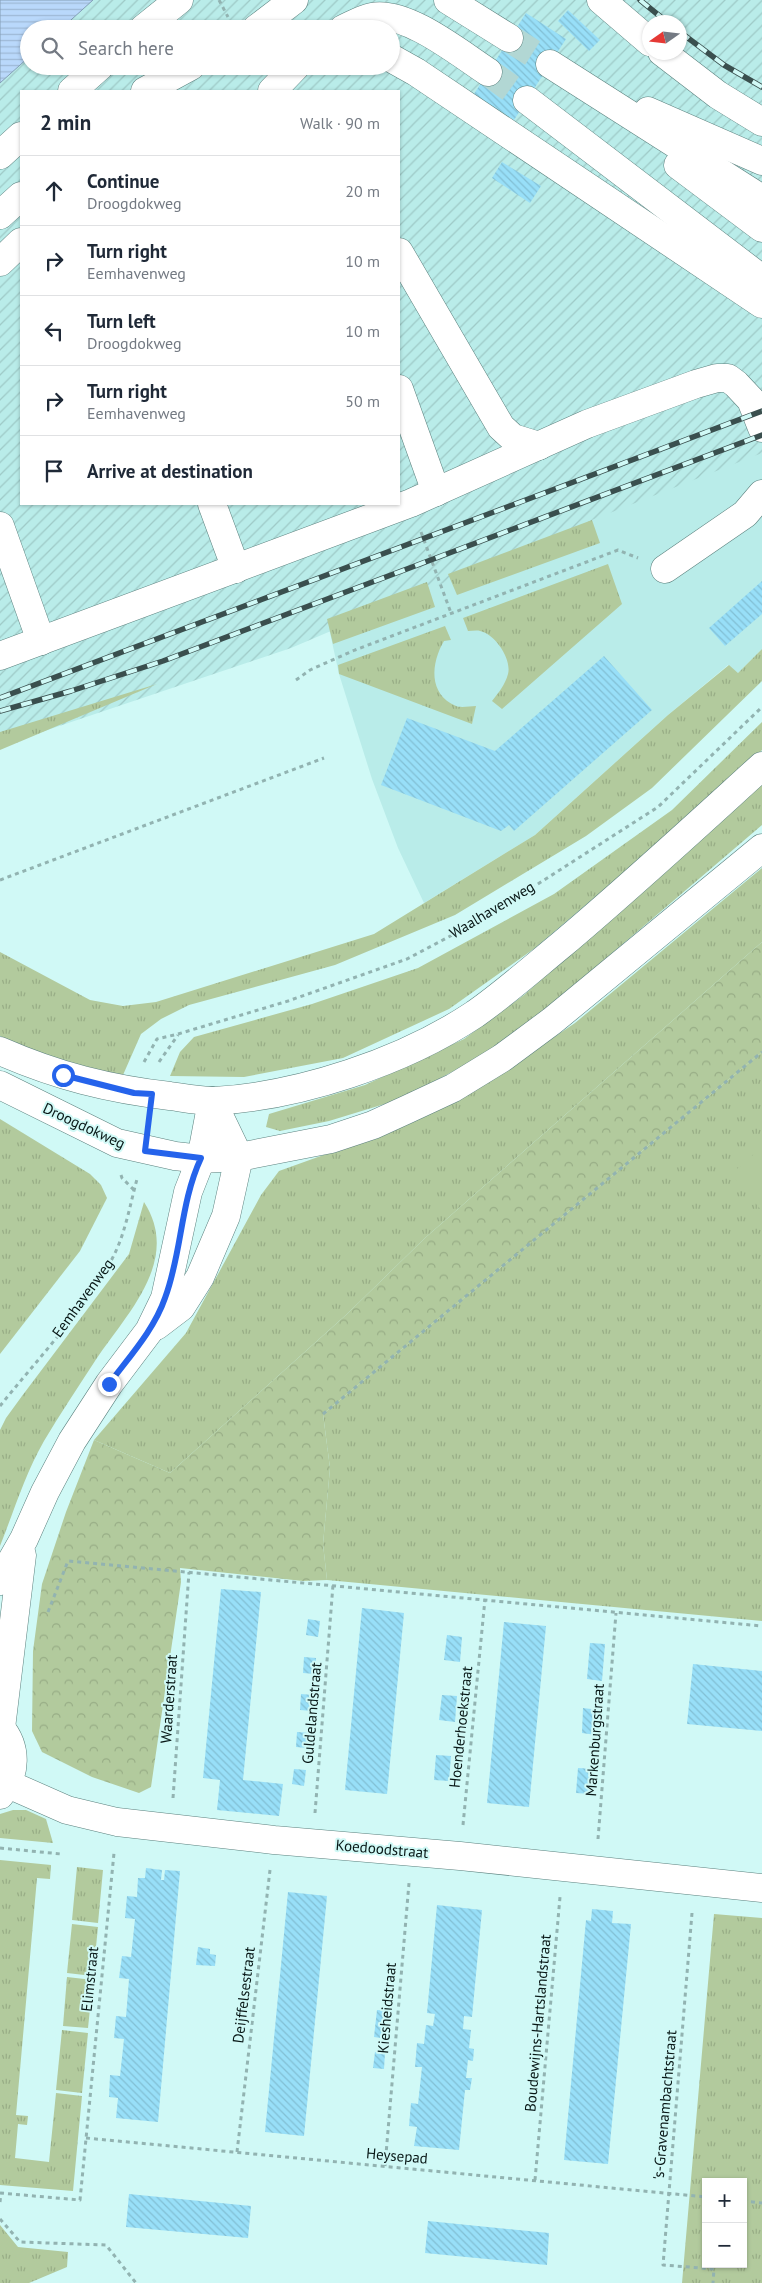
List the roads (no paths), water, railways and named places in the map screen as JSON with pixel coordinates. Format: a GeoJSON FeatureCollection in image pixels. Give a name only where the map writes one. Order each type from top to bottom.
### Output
{"type":"FeatureCollection","features":[{"type":"Feature","properties":{"kind":"street"},"geometry":{"type":"LineString","coordinates":[[268,20],[294,0]]}},
{"type":"Feature","properties":{"kind":"street"},"geometry":{"type":"LineString","coordinates":[[448,0],[510,38]]}},
{"type":"Feature","properties":{"kind":"street"},"geometry":{"type":"LineString","coordinates":[[600,0],[642,35]]}},
{"type":"Feature","properties":{"kind":"street"},"geometry":{"type":"LineString","coordinates":[[153,20],[174,2]]}},
{"type":"Feature","properties":{"kind":"street"},"geometry":{"type":"LineString","coordinates":[[364,20],[371,17],[390,16],[407,21],[488,72]]}},
{"type":"Feature","properties":{"kind":"street"},"geometry":{"type":"LineString","coordinates":[[672,60],[718,95],[762,122]]}},
{"type":"Feature","properties":{"kind":"street"},"geometry":{"type":"LineString","coordinates":[[400,63],[762,304]]}},
{"type":"Feature","properties":{"kind":"street"},"geometry":{"type":"LineString","coordinates":[[550,64],[762,199]]}},
{"type":"Feature","properties":{"kind":"street"},"geometry":{"type":"LineString","coordinates":[[73,90],[90,75]]}},
{"type":"Feature","properties":{"kind":"street"},"geometry":{"type":"LineString","coordinates":[[147,90],[174,75]]}},
{"type":"Feature","properties":{"kind":"street"},"geometry":{"type":"LineString","coordinates":[[586,87],[762,160]]}},
{"type":"Feature","properties":{"kind":"street"},"geometry":{"type":"LineString","coordinates":[[586,87],[762,179]]}},
{"type":"Feature","properties":{"kind":"street"},"geometry":{"type":"LineString","coordinates":[[586,87],[624,125],[762,228]]}},
{"type":"Feature","properties":{"kind":"street"},"geometry":{"type":"LineString","coordinates":[[527,100],[762,279]]}},
{"type":"Feature","properties":{"kind":"street"},"geometry":{"type":"LineString","coordinates":[[0,155],[20,137]]}},
{"type":"Feature","properties":{"kind":"street"},"geometry":{"type":"LineString","coordinates":[[0,215],[20,197]]}},
{"type":"Feature","properties":{"kind":"street"},"geometry":{"type":"LineString","coordinates":[[0,262],[20,243]]}},
{"type":"Feature","properties":{"kind":"street"},"geometry":{"type":"LineString","coordinates":[[400,254],[501,427],[513,438],[539,446]]}},
{"type":"Feature","properties":{"kind":"street"},"geometry":{"type":"LineString","coordinates":[[0,656],[411,503],[587,424],[696,384],[717,378],[728,378],[751,400],[762,428]]}},
{"type":"Feature","properties":{"kind":"street"},"geometry":{"type":"LineString","coordinates":[[400,392],[436,492]]}},
{"type":"Feature","properties":{"kind":"street"},"geometry":{"type":"LineString","coordinates":[[665,568],[745,514],[762,494]]}},
{"type":"Feature","properties":{"kind":"street"},"geometry":{"type":"LineString","coordinates":[[212,505],[236,569]]}},
{"type":"Feature","properties":{"kind":"street"},"geometry":{"type":"LineString","coordinates":[[0,526],[41,641]]}},
{"type":"Feature","properties":{"kind":"street"},"geometry":{"type":"LineString","coordinates":[[0,1051],[63,1075],[116,1089],[212,1101],[262,1095],[357,1070],[433,1038],[476,1013],[612,902],[762,766]]}},
{"type":"Feature","properties":{"kind":"street"},"geometry":{"type":"LineString","coordinates":[[201,1158],[239,1157],[330,1139],[373,1125],[453,1088],[502,1058],[552,1021],[762,848]]}},
{"type":"Feature","properties":{"kind":"street","name":"Droogdokweg"},"geometry":{"type":"LineString","coordinates":[[0,1085],[109,1140],[145,1151],[201,1158]]}},
{"type":"Feature","properties":{"kind":"street"},"geometry":{"type":"LineString","coordinates":[[149,1331],[181,1307],[200,1277],[226,1216],[239,1157],[212,1101]]}},
{"type":"Feature","properties":{"kind":"street"},"geometry":{"type":"LineString","coordinates":[[0,1582],[24,1539],[45,1492],[72,1441],[109,1384],[149,1331],[165,1298],[188,1192],[201,1158],[212,1101]]}},
{"type":"Feature","properties":{"kind":"street"},"geometry":{"type":"LineString","coordinates":[[4,1790],[12,1773],[13,1755],[8,1738],[0,1728],[24,1539]]}},
{"type":"Feature","properties":{"kind":"street","name":"Koedoodstraat"},"geometry":{"type":"LineString","coordinates":[[4,1790],[67,1810],[117,1822],[274,1840],[460,1856],[762,1888]]}},
{"type":"Feature","properties":{"kind":"tunnel"},"geometry":{"type":"LineString","coordinates":[[509,38],[550,64]]}},
{"type":"Feature","properties":{"kind":"tunnel"},"geometry":{"type":"LineString","coordinates":[[488,72],[527,100]]}},
{"type":"Feature","properties":{"kind":"railway"},"geometry":{"type":"LineString","coordinates":[[640,0],[658,15]]}},
{"type":"Feature","properties":{"kind":"railway"},"geometry":{"type":"LineString","coordinates":[[687,37],[724,65],[762,87]]}},
{"type":"Feature","properties":{"kind":"railway"},"geometry":{"type":"LineString","coordinates":[[0,698],[762,411]]}},
{"type":"Feature","properties":{"kind":"railway"},"geometry":{"type":"LineString","coordinates":[[0,711],[71,691],[163,661],[762,435]]}}]}
